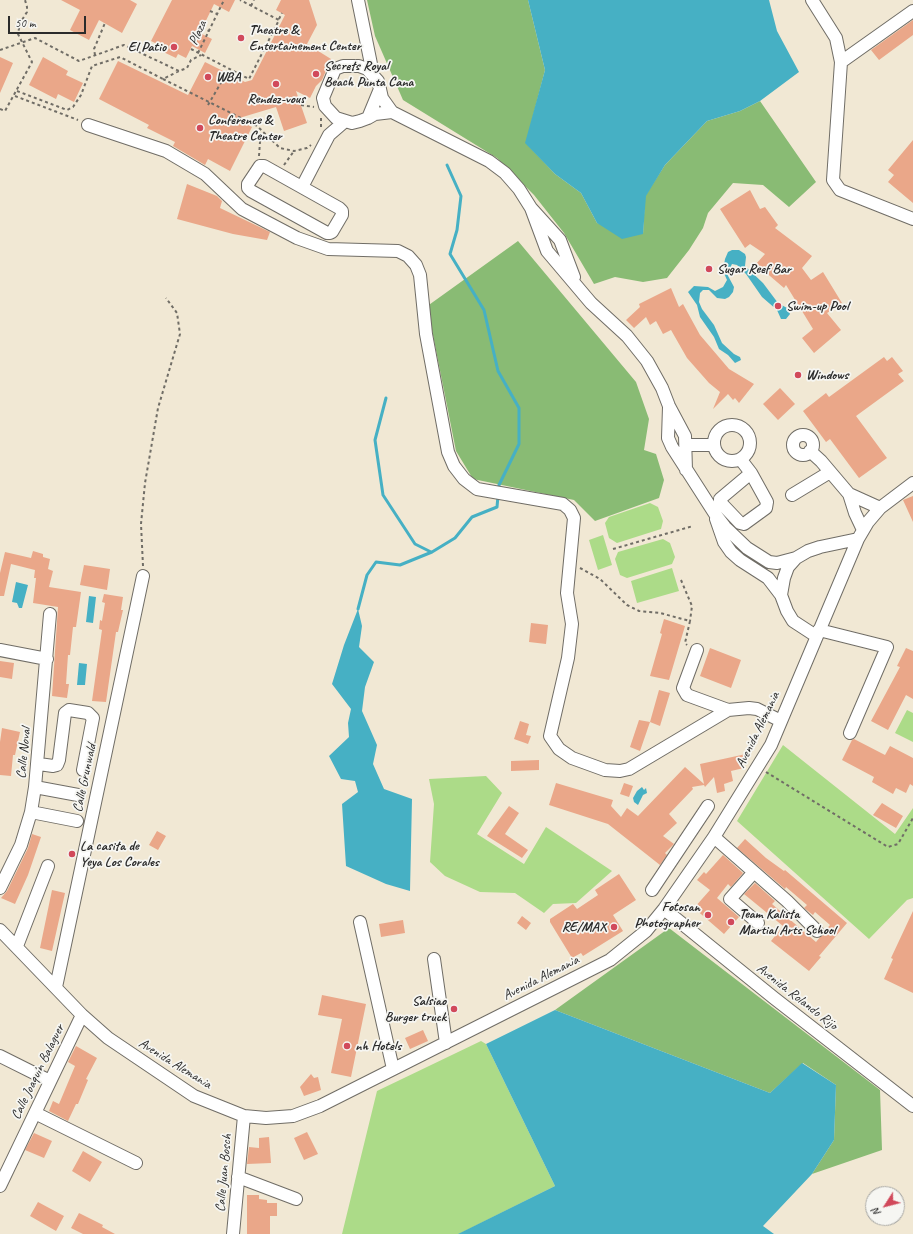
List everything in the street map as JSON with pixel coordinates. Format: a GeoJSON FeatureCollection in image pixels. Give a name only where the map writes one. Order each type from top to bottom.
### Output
{"type":"FeatureCollection","features":[{"type":"Feature","properties":{"kind":"street"},"geometry":{"type":"LineString","coordinates":[[358,0],[373,74],[380,89],[382,98],[392,112],[489,161],[505,173],[519,189],[531,208],[547,251],[577,284],[591,303],[627,336],[647,361],[662,388],[669,406],[682,428],[686,445],[686,470]]}},
{"type":"Feature","properties":{"kind":"street"},"geometry":{"type":"LineString","coordinates":[[812,0],[836,38],[841,62],[833,180],[840,190],[913,219]]}},
{"type":"Feature","properties":{"kind":"street"},"geometry":{"type":"LineString","coordinates":[[841,62],[913,11]]}},
{"type":"Feature","properties":{"kind":"street"},"geometry":{"type":"LineString","coordinates":[[302,187],[325,133],[323,98],[336,69],[343,66],[359,66],[373,74]]}},
{"type":"Feature","properties":{"kind":"street"},"geometry":{"type":"LineString","coordinates":[[368,118],[380,89]]}},
{"type":"Feature","properties":{"kind":"street"},"geometry":{"type":"LineString","coordinates":[[325,133],[344,122],[360,121],[376,114],[392,112]]}},
{"type":"Feature","properties":{"kind":"street"},"geometry":{"type":"LineString","coordinates":[[324,113],[344,122]]}},
{"type":"Feature","properties":{"kind":"street"},"geometry":{"type":"LineString","coordinates":[[88,125],[166,151],[205,174],[242,209],[297,238],[328,249],[398,251],[408,256],[416,265],[420,276],[426,334],[448,452],[454,466],[464,478],[477,489],[563,504],[570,510],[574,518],[567,593],[572,624],[568,658],[550,736],[558,749],[572,758],[605,770],[629,769],[728,710],[749,708],[757,709],[781,721]]}},
{"type":"Feature","properties":{"kind":"street"},"geometry":{"type":"LineString","coordinates":[[260,166],[264,166],[280,175],[342,211],[332,232],[330,233],[323,230],[248,188],[248,184],[260,166]]}},
{"type":"Feature","properties":{"kind":"street"},"geometry":{"type":"LineString","coordinates":[[315,245],[323,230]]}},
{"type":"Feature","properties":{"kind":"street"},"geometry":{"type":"LineString","coordinates":[[669,406],[668,438],[686,470],[715,514],[747,548],[769,562],[777,563],[796,558],[820,546],[861,535],[849,494],[810,451]]}},
{"type":"Feature","properties":{"kind":"street"},"geometry":{"type":"LineString","coordinates":[[736,425],[746,431],[751,441],[749,452],[741,460],[729,462],[718,456],[714,445],[716,434],[725,426],[736,425]]}},
{"type":"Feature","properties":{"kind":"street"},"geometry":{"type":"LineString","coordinates":[[686,445],[714,445]]}},
{"type":"Feature","properties":{"kind":"street"},"geometry":{"type":"LineString","coordinates":[[741,460],[751,473]]}},
{"type":"Feature","properties":{"kind":"street"},"geometry":{"type":"LineString","coordinates":[[792,495],[830,472]]}},
{"type":"Feature","properties":{"kind":"street","name":"Avenida Alemania"},"geometry":{"type":"LineString","coordinates":[[0,930],[82,1015],[108,1038],[194,1096],[244,1116],[266,1118],[292,1116],[320,1106],[610,960],[646,931],[664,909],[714,837],[759,767],[781,721],[861,535],[880,508],[913,483]]}},
{"type":"Feature","properties":{"kind":"street"},"geometry":{"type":"LineString","coordinates":[[849,494],[880,508]]}},
{"type":"Feature","properties":{"kind":"street"},"geometry":{"type":"LineString","coordinates":[[715,514],[724,542],[740,560],[768,578],[781,595],[787,611],[793,621],[818,633],[888,647],[850,733]]}},
{"type":"Feature","properties":{"kind":"street"},"geometry":{"type":"LineString","coordinates":[[740,560],[747,548]]}},
{"type":"Feature","properties":{"kind":"street"},"geometry":{"type":"LineString","coordinates":[[781,595],[784,578],[788,567],[796,558]]}},
{"type":"Feature","properties":{"kind":"street","name":"Calle Grunwald"},"geometry":{"type":"LineString","coordinates":[[56,987],[143,576]]}},
{"type":"Feature","properties":{"kind":"street","name":"Calle Noval"},"geometry":{"type":"LineString","coordinates":[[0,888],[21,845],[31,812],[39,764],[50,614]]}},
{"type":"Feature","properties":{"kind":"street"},"geometry":{"type":"LineString","coordinates":[[0,650],[47,659]]}},
{"type":"Feature","properties":{"kind":"street"},"geometry":{"type":"LineString","coordinates":[[696,650],[683,688],[687,695],[728,710]]}},
{"type":"Feature","properties":{"kind":"street"},"geometry":{"type":"LineString","coordinates":[[39,764],[53,766],[60,760],[65,713],[69,710],[88,713],[93,718],[83,770]]}},
{"type":"Feature","properties":{"kind":"street"},"geometry":{"type":"LineString","coordinates":[[35,787],[78,796]]}},
{"type":"Feature","properties":{"kind":"street"},"geometry":{"type":"LineString","coordinates":[[652,890],[708,806]]}},
{"type":"Feature","properties":{"kind":"street"},"geometry":{"type":"LineString","coordinates":[[31,812],[77,821]]}},
{"type":"Feature","properties":{"kind":"street"},"geometry":{"type":"LineString","coordinates":[[714,837],[787,901],[817,931]]}},
{"type":"Feature","properties":{"kind":"street"},"geometry":{"type":"LineString","coordinates":[[17,946],[48,866]]}},
{"type":"Feature","properties":{"kind":"street"},"geometry":{"type":"LineString","coordinates":[[754,872],[730,899],[758,923]]}},
{"type":"Feature","properties":{"kind":"street","name":"Avenida Rolando Rijo"},"geometry":{"type":"LineString","coordinates":[[664,909],[774,998],[913,1106]]}},
{"type":"Feature","properties":{"kind":"street"},"geometry":{"type":"LineString","coordinates":[[360,922],[393,1070]]}},
{"type":"Feature","properties":{"kind":"street"},"geometry":{"type":"LineString","coordinates":[[434,959],[446,1043]]}},
{"type":"Feature","properties":{"kind":"street","name":"Calle Joaquín Balaguer"},"geometry":{"type":"LineString","coordinates":[[0,1186],[82,1015]]}},
{"type":"Feature","properties":{"kind":"street"},"geometry":{"type":"LineString","coordinates":[[0,1056],[50,1081]]}},
{"type":"Feature","properties":{"kind":"street"},"geometry":{"type":"LineString","coordinates":[[35,1113],[136,1163]]}},
{"type":"Feature","properties":{"kind":"street","name":"Calle Juan Bosch"},"geometry":{"type":"LineString","coordinates":[[233,1234],[244,1116]]}},
{"type":"Feature","properties":{"kind":"street"},"geometry":{"type":"LineString","coordinates":[[238,1177],[296,1199]]}},
{"type":"Feature","properties":{"kind":"path"},"geometry":{"type":"LineString","coordinates":[[0,109],[5,111],[17,92],[32,62],[18,34],[18,29],[27,12],[27,6],[24,0]]}},
{"type":"Feature","properties":{"kind":"path","name":"Plaza"},"geometry":{"type":"LineString","coordinates":[[224,0],[198,53],[252,80]]}},
{"type":"Feature","properties":{"kind":"path"},"geometry":{"type":"LineString","coordinates":[[240,0],[279,20]]}},
{"type":"Feature","properties":{"kind":"path"},"geometry":{"type":"LineString","coordinates":[[251,6],[254,0]]}},
{"type":"Feature","properties":{"kind":"path"},"geometry":{"type":"LineString","coordinates":[[210,11],[217,14]]}},
{"type":"Feature","properties":{"kind":"path"},"geometry":{"type":"LineString","coordinates":[[249,79],[282,13]]}},
{"type":"Feature","properties":{"kind":"path"},"geometry":{"type":"LineString","coordinates":[[96,55],[94,49],[105,23]]}},
{"type":"Feature","properties":{"kind":"path"},"geometry":{"type":"LineString","coordinates":[[202,28],[209,31]]}},
{"type":"Feature","properties":{"kind":"path"},"geometry":{"type":"LineString","coordinates":[[0,50],[35,38],[79,61],[124,46],[180,71]]}},
{"type":"Feature","properties":{"kind":"path"},"geometry":{"type":"LineString","coordinates":[[191,49],[198,53]]}},
{"type":"Feature","properties":{"kind":"path"},"geometry":{"type":"LineString","coordinates":[[262,52],[266,54]]}},
{"type":"Feature","properties":{"kind":"path"},"geometry":{"type":"LineString","coordinates":[[162,79],[187,68],[191,60],[201,55]]}},
{"type":"Feature","properties":{"kind":"path"},"geometry":{"type":"LineString","coordinates":[[17,92],[67,110],[73,107],[81,95],[92,66],[120,57],[257,126],[280,148],[294,151],[307,148],[314,142]]}},
{"type":"Feature","properties":{"kind":"path"},"geometry":{"type":"LineString","coordinates":[[214,67],[216,63]]}},
{"type":"Feature","properties":{"kind":"path"},"geometry":{"type":"LineString","coordinates":[[208,105],[229,69]]}},
{"type":"Feature","properties":{"kind":"path"},"geometry":{"type":"LineString","coordinates":[[14,95],[88,125]]}},
{"type":"Feature","properties":{"kind":"path"},"geometry":{"type":"LineString","coordinates":[[301,106],[316,107]]}},
{"type":"Feature","properties":{"kind":"path"},"geometry":{"type":"LineString","coordinates":[[324,113],[325,133]]}},
{"type":"Feature","properties":{"kind":"path"},"geometry":{"type":"LineString","coordinates":[[260,166],[260,142],[264,132]]}},
{"type":"Feature","properties":{"kind":"path"},"geometry":{"type":"LineString","coordinates":[[280,175],[289,156],[294,151]]}},
{"type":"Feature","properties":{"kind":"path"},"geometry":{"type":"LineString","coordinates":[[143,576],[144,552],[141,524],[145,483],[158,408],[180,334],[177,313],[166,298]]}},
{"type":"Feature","properties":{"kind":"path"},"geometry":{"type":"LineString","coordinates":[[613,549],[693,526]]}},
{"type":"Feature","properties":{"kind":"path"},"geometry":{"type":"LineString","coordinates":[[570,562],[600,579],[627,604],[639,611],[660,613],[690,621]]}},
{"type":"Feature","properties":{"kind":"path"},"geometry":{"type":"LineString","coordinates":[[682,580],[692,606],[690,621],[684,643],[696,650]]}},
{"type":"Feature","properties":{"kind":"path"},"geometry":{"type":"LineString","coordinates":[[759,767],[888,847],[898,844],[913,818]]}},
{"type":"Feature","properties":{"kind":"green space"},"geometry":{"type":"Polygon","coordinates":[[[367,0],[528,0],[545,70],[526,143],[555,174],[581,193],[597,223],[643,234],[645,196],[665,165],[707,121],[740,111],[760,101],[816,182],[789,207],[763,185],[733,183],[708,213],[703,228],[689,250],[667,278],[643,282],[615,277],[594,284],[564,233],[534,195],[497,158],[403,100],[375,36],[367,0]]]}},
{"type":"Feature","properties":{"kind":"green space"},"geometry":{"type":"Polygon","coordinates":[[[518,241],[636,382],[649,419],[644,450],[656,454],[664,480],[659,498],[595,521],[574,500],[473,479],[456,451],[430,320],[426,307],[518,241]]]}},
{"type":"Feature","properties":{"kind":"green space"},"geometry":{"type":"Polygon","coordinates":[[[650,503],[658,507],[663,521],[661,529],[617,543],[609,538],[605,523],[609,517],[650,503]]]}},
{"type":"Feature","properties":{"kind":"green space"},"geometry":{"type":"Polygon","coordinates":[[[603,535],[612,565],[598,570],[589,540],[603,535]]]}},
{"type":"Feature","properties":{"kind":"green space"},"geometry":{"type":"Polygon","coordinates":[[[663,539],[670,543],[675,557],[672,564],[627,578],[620,575],[615,559],[618,552],[663,539]]]}},
{"type":"Feature","properties":{"kind":"green space"},"geometry":{"type":"Polygon","coordinates":[[[672,568],[679,591],[637,603],[631,581],[672,568]]]}},
{"type":"Feature","properties":{"kind":"green space"},"geometry":{"type":"Polygon","coordinates":[[[907,710],[913,713],[913,742],[895,733],[907,710]]]}},
{"type":"Feature","properties":{"kind":"green space"},"geometry":{"type":"Polygon","coordinates":[[[783,745],[895,834],[913,808],[913,898],[907,900],[869,939],[737,821],[783,745]]]}},
{"type":"Feature","properties":{"kind":"green space"},"geometry":{"type":"Polygon","coordinates":[[[486,776],[502,793],[477,834],[524,864],[546,827],[612,871],[576,903],[553,904],[544,913],[515,893],[480,892],[445,876],[430,862],[434,804],[429,779],[486,776]]]}},
{"type":"Feature","properties":{"kind":"green space"},"geometry":{"type":"Polygon","coordinates":[[[669,928],[880,1090],[882,1150],[812,1174],[834,1140],[836,1085],[803,1063],[770,1093],[555,1010],[669,928]]]}},
{"type":"Feature","properties":{"kind":"green space"},"geometry":{"type":"Polygon","coordinates":[[[481,1041],[486,1044],[555,1186],[459,1234],[342,1234],[377,1091],[481,1041]]]}},
{"type":"Feature","properties":{"kind":"water"},"geometry":{"type":"Polygon","coordinates":[[[528,0],[769,0],[777,31],[799,72],[760,101],[740,111],[707,121],[665,165],[646,196],[643,234],[622,239],[597,223],[581,193],[555,174],[525,143],[545,70],[528,0]]]}},
{"type":"Feature","properties":{"kind":"water","name":"Swim-up Pool"},"geometry":{"type":"Polygon","coordinates":[[[732,250],[739,250],[745,254],[745,266],[763,283],[778,303],[787,308],[790,314],[786,319],[781,319],[777,310],[762,297],[746,274],[737,265],[732,264],[727,274],[734,287],[733,292],[729,297],[725,299],[717,298],[709,290],[703,290],[700,293],[699,302],[702,309],[714,325],[722,343],[734,354],[740,357],[741,360],[735,363],[728,355],[719,349],[714,337],[700,317],[697,305],[688,292],[694,286],[708,287],[715,291],[723,287],[727,280],[723,271],[725,259],[728,252],[732,250]]]}},
{"type":"Feature","properties":{"kind":"water"},"geometry":{"type":"Polygon","coordinates":[[[16,582],[28,585],[22,608],[19,608],[17,603],[12,602],[16,582]]]}},
{"type":"Feature","properties":{"kind":"water"},"geometry":{"type":"Polygon","coordinates":[[[89,596],[96,597],[93,623],[86,622],[89,596]]]}},
{"type":"Feature","properties":{"kind":"water"},"geometry":{"type":"Polygon","coordinates":[[[358,609],[362,626],[359,647],[374,662],[365,687],[362,711],[377,745],[373,764],[384,789],[412,799],[410,891],[386,884],[346,866],[342,804],[358,792],[355,781],[341,779],[329,756],[349,737],[348,723],[351,709],[332,684],[344,645],[358,609]]]}},
{"type":"Feature","properties":{"kind":"water"},"geometry":{"type":"Polygon","coordinates":[[[79,663],[87,664],[85,685],[77,685],[79,663]]]}},
{"type":"Feature","properties":{"kind":"water"},"geometry":{"type":"Polygon","coordinates":[[[642,787],[644,790],[646,788],[647,793],[643,795],[638,805],[634,802],[633,798],[637,791],[642,787]]]}},
{"type":"Feature","properties":{"kind":"water"},"geometry":{"type":"Polygon","coordinates":[[[555,1010],[770,1093],[802,1063],[836,1085],[834,1140],[812,1174],[763,1226],[774,1234],[458,1234],[555,1186],[486,1044],[555,1010]]]}},
{"type":"Feature","properties":{"kind":"building"},"geometry":{"type":"Polygon","coordinates":[[[61,0],[130,0],[137,4],[122,33],[99,20],[89,40],[70,30],[80,10],[61,0]]]}},
{"type":"Feature","properties":{"kind":"building"},"geometry":{"type":"Polygon","coordinates":[[[172,0],[235,0],[229,12],[214,4],[200,33],[212,39],[205,53],[192,46],[186,58],[178,54],[176,58],[157,49],[159,45],[151,41],[172,0]]]}},
{"type":"Feature","properties":{"kind":"building"},"geometry":{"type":"Polygon","coordinates":[[[281,0],[309,0],[317,25],[307,44],[331,59],[322,80],[316,86],[310,98],[296,91],[307,123],[284,131],[276,107],[236,119],[252,127],[230,171],[208,159],[205,165],[173,146],[175,142],[147,128],[149,125],[99,99],[118,61],[188,95],[205,62],[245,82],[252,80],[285,15],[276,10],[281,0]]]}},
{"type":"Feature","properties":{"kind":"building"},"geometry":{"type":"Polygon","coordinates":[[[913,20],[913,35],[879,60],[871,50],[913,20]]]}},
{"type":"Feature","properties":{"kind":"building"},"geometry":{"type":"Polygon","coordinates":[[[0,57],[13,63],[0,93],[0,57]]]}},
{"type":"Feature","properties":{"kind":"building"},"geometry":{"type":"Polygon","coordinates":[[[43,57],[68,71],[66,75],[83,83],[74,102],[58,94],[56,99],[29,85],[43,57]]]}},
{"type":"Feature","properties":{"kind":"building"},"geometry":{"type":"Polygon","coordinates":[[[913,140],[913,203],[888,182],[894,175],[888,170],[913,140]]]}},
{"type":"Feature","properties":{"kind":"building"},"geometry":{"type":"Polygon","coordinates":[[[187,184],[217,196],[222,201],[220,208],[270,232],[267,240],[233,234],[177,219],[187,184]]]}},
{"type":"Feature","properties":{"kind":"building"},"geometry":{"type":"Polygon","coordinates":[[[750,190],[760,209],[765,207],[778,225],[775,228],[812,256],[802,268],[811,280],[823,272],[842,303],[827,313],[841,330],[814,353],[802,338],[813,329],[786,285],[784,288],[756,264],[765,254],[750,244],[745,248],[720,209],[750,190]]]}},
{"type":"Feature","properties":{"kind":"building"},"geometry":{"type":"Polygon","coordinates":[[[671,288],[679,307],[683,304],[700,335],[729,369],[754,384],[739,403],[735,398],[733,400],[728,394],[713,409],[720,392],[709,383],[687,358],[671,330],[663,334],[656,321],[650,325],[646,317],[634,328],[626,320],[640,307],[639,304],[671,288]]]}},
{"type":"Feature","properties":{"kind":"building"},"geometry":{"type":"Polygon","coordinates":[[[884,357],[887,361],[892,357],[903,371],[898,374],[904,381],[856,416],[887,458],[859,478],[830,439],[826,442],[803,411],[826,393],[829,397],[884,357]]]}},
{"type":"Feature","properties":{"kind":"building"},"geometry":{"type":"Polygon","coordinates":[[[780,388],[795,404],[778,420],[763,404],[780,388]]]}},
{"type":"Feature","properties":{"kind":"building"},"geometry":{"type":"Polygon","coordinates":[[[913,496],[913,522],[903,500],[913,496]]]}},
{"type":"Feature","properties":{"kind":"building"},"geometry":{"type":"Polygon","coordinates":[[[33,551],[43,554],[43,557],[50,559],[48,569],[53,571],[49,587],[81,592],[76,627],[73,627],[70,655],[68,655],[66,684],[69,684],[67,698],[52,696],[58,607],[33,603],[36,578],[34,578],[35,570],[11,564],[4,596],[0,596],[0,573],[5,552],[31,558],[33,551]]]}},
{"type":"Feature","properties":{"kind":"building"},"geometry":{"type":"Polygon","coordinates":[[[84,565],[110,569],[107,590],[80,585],[84,565]]]}},
{"type":"Feature","properties":{"kind":"building"},"geometry":{"type":"Polygon","coordinates":[[[104,594],[123,597],[121,610],[123,610],[118,632],[116,632],[106,702],[92,701],[102,630],[99,629],[105,603],[102,602],[104,594]]]}},
{"type":"Feature","properties":{"kind":"building"},"geometry":{"type":"Polygon","coordinates":[[[664,619],[685,626],[669,680],[650,676],[662,634],[660,633],[664,619]]]}},
{"type":"Feature","properties":{"kind":"building"},"geometry":{"type":"Polygon","coordinates":[[[531,623],[548,625],[546,644],[529,642],[531,623]]]}},
{"type":"Feature","properties":{"kind":"building"},"geometry":{"type":"Polygon","coordinates":[[[710,648],[741,660],[731,688],[700,676],[710,648]]]}},
{"type":"Feature","properties":{"kind":"building"},"geometry":{"type":"Polygon","coordinates":[[[906,648],[913,651],[913,699],[906,695],[888,730],[871,721],[900,667],[897,666],[906,648]]]}},
{"type":"Feature","properties":{"kind":"building"},"geometry":{"type":"Polygon","coordinates":[[[0,661],[14,663],[12,679],[0,677],[0,661]]]}},
{"type":"Feature","properties":{"kind":"building"},"geometry":{"type":"Polygon","coordinates":[[[659,690],[670,693],[660,726],[650,722],[659,690]]]}},
{"type":"Feature","properties":{"kind":"building"},"geometry":{"type":"Polygon","coordinates":[[[639,720],[650,722],[640,751],[630,747],[639,720]]]}},
{"type":"Feature","properties":{"kind":"building"},"geometry":{"type":"Polygon","coordinates":[[[520,721],[529,724],[526,735],[531,736],[528,744],[514,739],[520,721]]]}},
{"type":"Feature","properties":{"kind":"building"},"geometry":{"type":"Polygon","coordinates":[[[2,728],[20,732],[15,755],[13,755],[11,776],[0,775],[0,742],[2,728]]]}},
{"type":"Feature","properties":{"kind":"building"},"geometry":{"type":"Polygon","coordinates":[[[854,739],[885,755],[890,746],[913,758],[913,786],[910,784],[906,793],[896,788],[893,794],[872,782],[874,777],[842,760],[852,740],[854,739]]]}},
{"type":"Feature","properties":{"kind":"building"},"geometry":{"type":"Polygon","coordinates":[[[746,754],[748,762],[744,763],[744,768],[731,771],[733,781],[724,784],[725,791],[717,793],[714,777],[705,787],[704,785],[692,787],[693,789],[669,814],[677,823],[663,836],[674,844],[665,853],[667,855],[660,865],[608,824],[549,805],[556,783],[613,800],[611,806],[621,817],[627,808],[638,816],[685,767],[704,784],[700,764],[746,754]]]}},
{"type":"Feature","properties":{"kind":"building"},"geometry":{"type":"Polygon","coordinates":[[[539,760],[539,770],[511,771],[511,761],[539,760]]]}},
{"type":"Feature","properties":{"kind":"building"},"geometry":{"type":"Polygon","coordinates":[[[624,783],[633,786],[629,797],[620,794],[624,783]]]}},
{"type":"Feature","properties":{"kind":"building"},"geometry":{"type":"Polygon","coordinates":[[[882,803],[903,816],[896,828],[873,815],[882,803]]]}},
{"type":"Feature","properties":{"kind":"building"},"geometry":{"type":"Polygon","coordinates":[[[509,806],[519,813],[505,834],[528,850],[522,858],[487,836],[509,806]]]}},
{"type":"Feature","properties":{"kind":"building"},"geometry":{"type":"Polygon","coordinates":[[[157,831],[166,836],[158,850],[149,845],[157,831]]]}},
{"type":"Feature","properties":{"kind":"building"},"geometry":{"type":"Polygon","coordinates":[[[32,834],[41,837],[28,875],[15,904],[1,898],[7,891],[28,848],[32,834]]]}},
{"type":"Feature","properties":{"kind":"building"},"geometry":{"type":"Polygon","coordinates":[[[745,839],[766,858],[784,871],[785,870],[847,923],[819,956],[821,957],[809,971],[771,941],[783,926],[744,894],[755,883],[775,901],[772,904],[816,942],[830,925],[815,912],[813,915],[804,908],[807,905],[786,887],[785,889],[737,848],[745,839]]]}},
{"type":"Feature","properties":{"kind":"building"},"geometry":{"type":"Polygon","coordinates":[[[723,855],[743,873],[731,887],[728,884],[717,898],[739,917],[724,934],[694,908],[710,890],[697,880],[704,872],[706,874],[723,855]]]}},
{"type":"Feature","properties":{"kind":"building"},"geometry":{"type":"Polygon","coordinates":[[[619,874],[636,900],[613,915],[623,931],[583,956],[581,953],[572,958],[550,922],[550,919],[573,904],[577,909],[598,895],[595,890],[619,874]]]}},
{"type":"Feature","properties":{"kind":"building"},"geometry":{"type":"Polygon","coordinates":[[[52,890],[65,893],[52,951],[40,948],[52,890]]]}},
{"type":"Feature","properties":{"kind":"building"},"geometry":{"type":"Polygon","coordinates":[[[913,911],[913,993],[884,979],[893,959],[891,958],[913,911]]]}},
{"type":"Feature","properties":{"kind":"building"},"geometry":{"type":"Polygon","coordinates":[[[522,916],[531,923],[526,930],[517,923],[522,916]]]}},
{"type":"Feature","properties":{"kind":"building"},"geometry":{"type":"Polygon","coordinates":[[[403,920],[405,933],[381,937],[379,924],[403,920]]]}},
{"type":"Feature","properties":{"kind":"building","name":"nh Hotels"},"geometry":{"type":"Polygon","coordinates":[[[322,995],[366,1004],[351,1077],[331,1073],[342,1019],[318,1015],[322,995]]]}},
{"type":"Feature","properties":{"kind":"building"},"geometry":{"type":"Polygon","coordinates":[[[423,1030],[428,1041],[410,1049],[405,1038],[423,1030]]]}},
{"type":"Feature","properties":{"kind":"building"},"geometry":{"type":"Polygon","coordinates":[[[76,1046],[97,1058],[86,1079],[88,1080],[78,1104],[76,1104],[68,1121],[49,1111],[53,1101],[59,1104],[75,1066],[68,1062],[76,1046]]]}},
{"type":"Feature","properties":{"kind":"building"},"geometry":{"type":"Polygon","coordinates":[[[311,1074],[314,1078],[318,1077],[321,1090],[304,1096],[300,1087],[311,1074]]]}},
{"type":"Feature","properties":{"kind":"building"},"geometry":{"type":"Polygon","coordinates":[[[307,1132],[318,1154],[304,1160],[294,1138],[307,1132]]]}},
{"type":"Feature","properties":{"kind":"building"},"geometry":{"type":"Polygon","coordinates":[[[34,1133],[52,1141],[44,1158],[25,1150],[34,1133]]]}},
{"type":"Feature","properties":{"kind":"building"},"geometry":{"type":"Polygon","coordinates":[[[269,1137],[271,1163],[247,1164],[249,1147],[259,1148],[259,1138],[269,1137]]]}},
{"type":"Feature","properties":{"kind":"building"},"geometry":{"type":"Polygon","coordinates":[[[83,1151],[102,1162],[90,1182],[72,1171],[83,1151]]]}},
{"type":"Feature","properties":{"kind":"building"},"geometry":{"type":"Polygon","coordinates":[[[247,1195],[259,1195],[259,1199],[267,1200],[267,1203],[277,1203],[277,1216],[270,1216],[270,1234],[247,1234],[247,1195]]]}},
{"type":"Feature","properties":{"kind":"building"},"geometry":{"type":"Polygon","coordinates":[[[38,1202],[64,1216],[56,1231],[30,1216],[38,1202]]]}},
{"type":"Feature","properties":{"kind":"building"},"geometry":{"type":"Polygon","coordinates":[[[79,1213],[103,1225],[102,1227],[115,1234],[83,1234],[71,1228],[79,1213]]]}},
{"type":"Feature","properties":{"kind":"waterway"},"geometry":{"type":"LineString","coordinates":[[447,165],[461,196],[457,230],[450,254],[484,310],[498,371],[519,408],[519,444],[499,485],[499,490]]}},
{"type":"Feature","properties":{"kind":"waterway"},"geometry":{"type":"LineString","coordinates":[[386,398],[375,440],[383,495],[415,544],[431,552]]}},
{"type":"Feature","properties":{"kind":"waterway"},"geometry":{"type":"LineString","coordinates":[[358,609],[367,575],[376,562],[400,565],[432,552],[455,538],[472,517],[497,507],[498,496]]}},
{"type":"Feature","properties":{"kind":"place","name":"Theatre & Entertainement Center"},"geometry":{"type":"Point","coordinates":[241,38]}},
{"type":"Feature","properties":{"kind":"place","name":"El Patio"},"geometry":{"type":"Point","coordinates":[174,47]}},
{"type":"Feature","properties":{"kind":"place","name":"Secrets Royal Beach Punta Cana"},"geometry":{"type":"Point","coordinates":[316,74]}},
{"type":"Feature","properties":{"kind":"place","name":"WBA"},"geometry":{"type":"Point","coordinates":[208,77]}},
{"type":"Feature","properties":{"kind":"place","name":"Rendez-vous"},"geometry":{"type":"Point","coordinates":[276,84]}},
{"type":"Feature","properties":{"kind":"place","name":"Conference & Theatre Center"},"geometry":{"type":"Point","coordinates":[200,128]}},
{"type":"Feature","properties":{"kind":"place","name":"Sugar Reef Bar"},"geometry":{"type":"Point","coordinates":[709,269]}},
{"type":"Feature","properties":{"kind":"place","name":"Swim-up Pool"},"geometry":{"type":"Point","coordinates":[778,306]}},
{"type":"Feature","properties":{"kind":"place","name":"Windows"},"geometry":{"type":"Point","coordinates":[798,375]}},
{"type":"Feature","properties":{"kind":"place","name":"La casita de Yeya Los Corales"},"geometry":{"type":"Point","coordinates":[72,854]}},
{"type":"Feature","properties":{"kind":"place","name":"Fotosan Photographer"},"geometry":{"type":"Point","coordinates":[708,915]}},
{"type":"Feature","properties":{"kind":"place","name":"Team Kalista Martial Arts School"},"geometry":{"type":"Point","coordinates":[731,922]}},
{"type":"Feature","properties":{"kind":"place","name":"RE/MAX"},"geometry":{"type":"Point","coordinates":[614,927]}},
{"type":"Feature","properties":{"kind":"place","name":"Salsiao Burger truck"},"geometry":{"type":"Point","coordinates":[454,1009]}},
{"type":"Feature","properties":{"kind":"place","name":"nh Hotels"},"geometry":{"type":"Point","coordinates":[347,1046]}}]}
